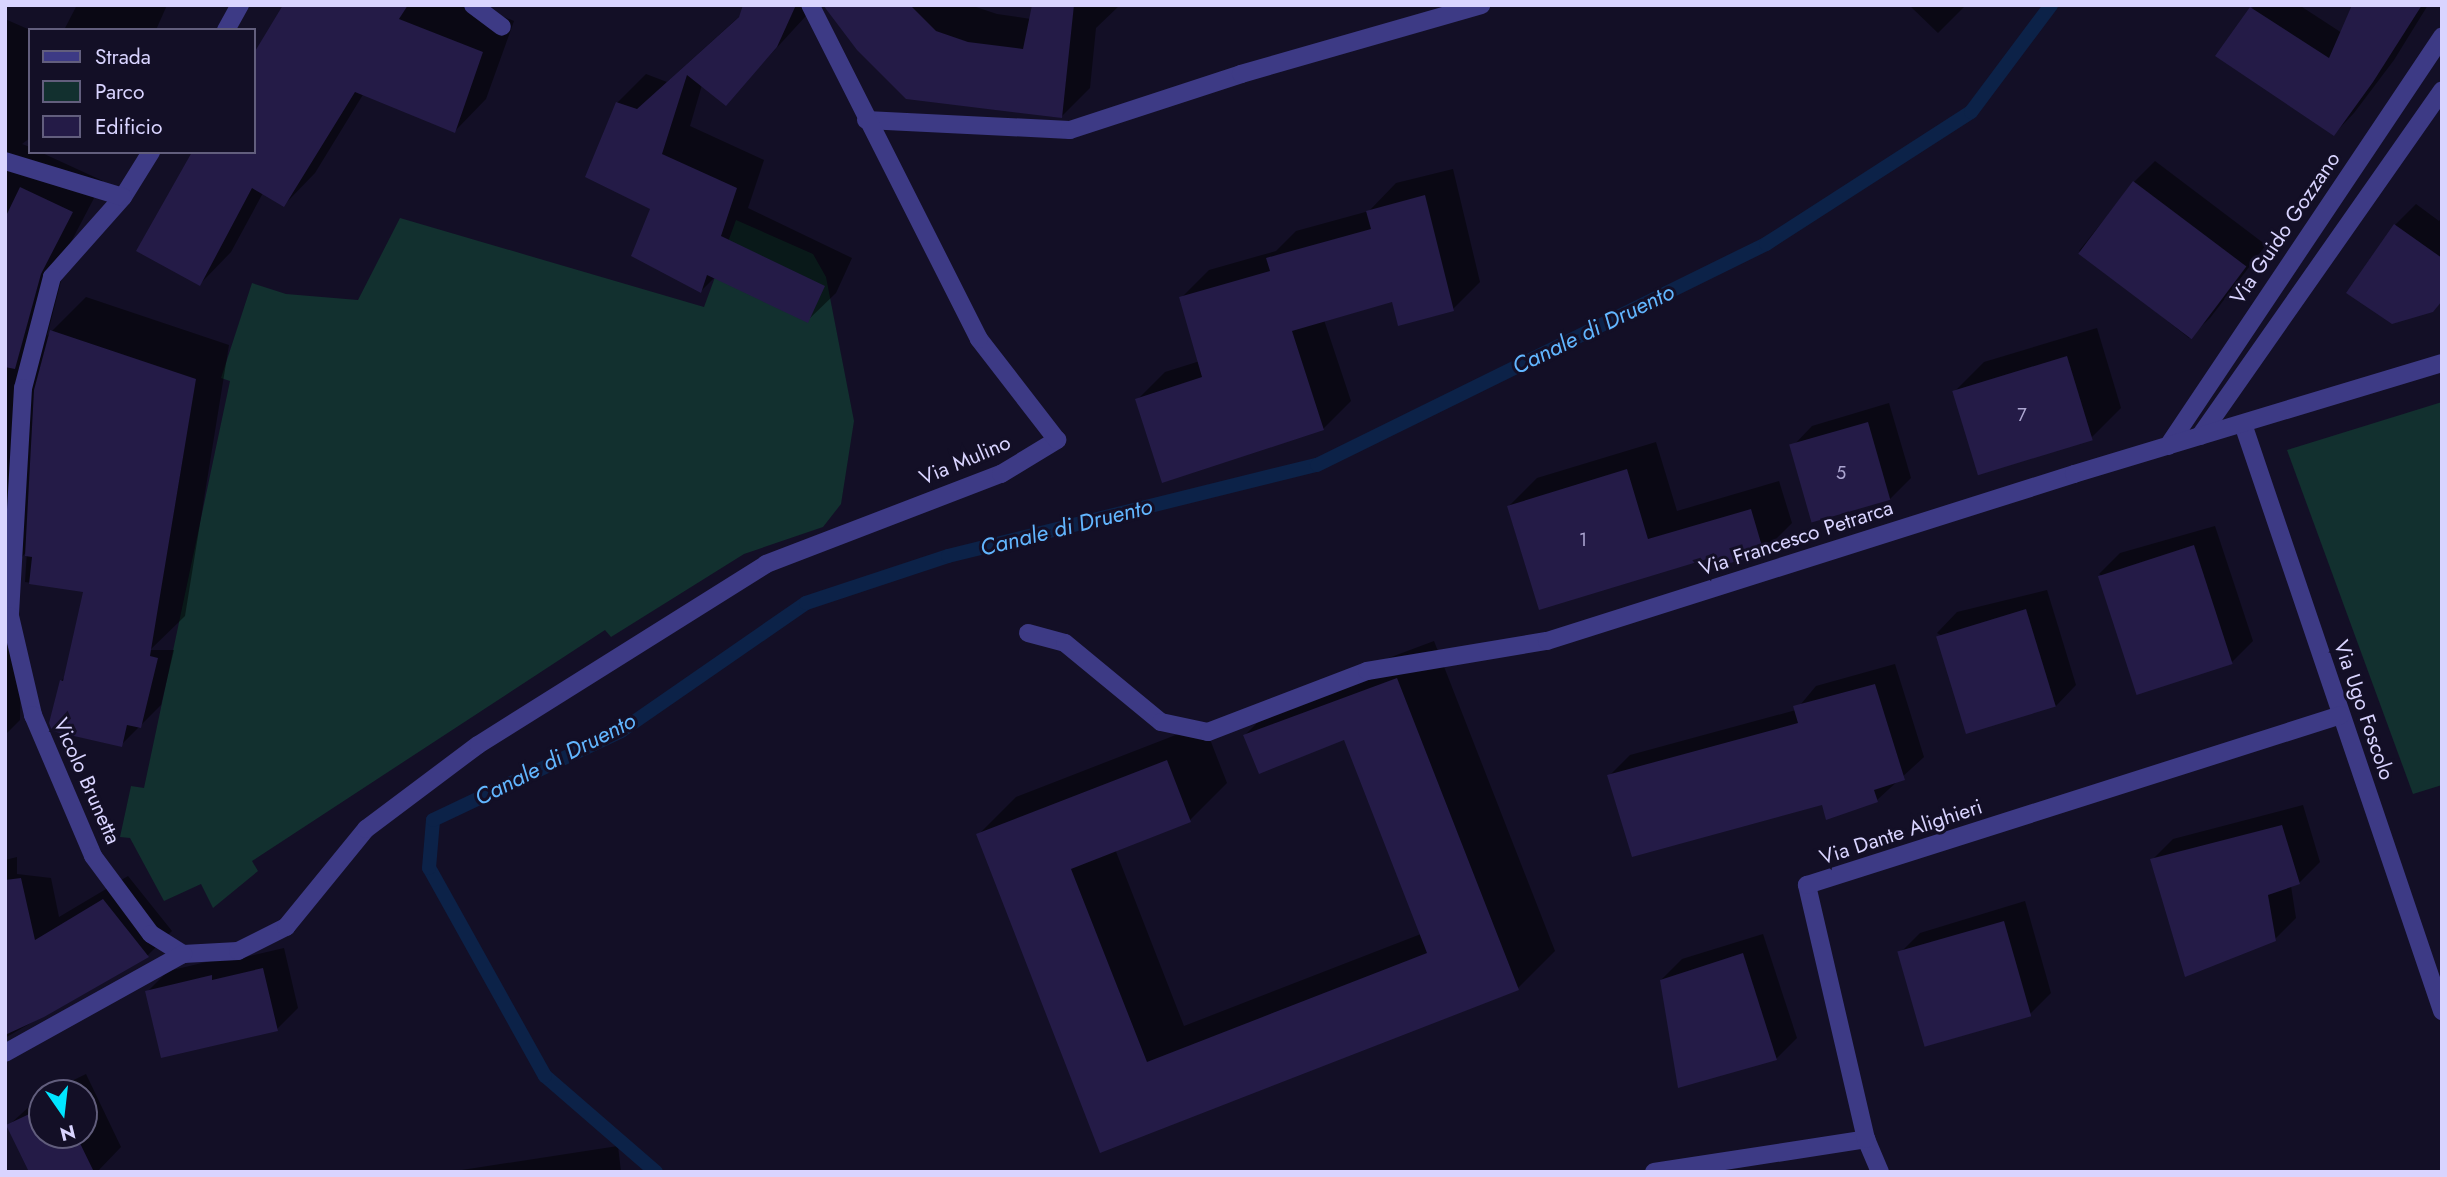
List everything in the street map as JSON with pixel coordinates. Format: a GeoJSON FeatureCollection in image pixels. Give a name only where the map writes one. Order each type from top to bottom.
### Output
{"type":"FeatureCollection","features":[{"type":"Feature","properties":{"kind":"street"},"geometry":{"type":"LineString","coordinates":[[227,28],[240,5]]}},
{"type":"Feature","properties":{"kind":"street"},"geometry":{"type":"LineString","coordinates":[[473,5],[502,27]]}},
{"type":"Feature","properties":{"kind":"street","name":"Via Mulino"},"geometry":{"type":"LineString","coordinates":[[183,954],[238,951],[286,927],[366,829],[478,744],[766,564],[1000,474],[1057,440],[979,339],[810,5]]}},
{"type":"Feature","properties":{"kind":"street"},"geometry":{"type":"LineString","coordinates":[[866,120],[1070,130],[1241,74],[1481,5]]}},
{"type":"Feature","properties":{"kind":"street","name":"Via Guido Gozzano"},"geometry":{"type":"LineString","coordinates":[[2168,446],[2442,36]]}},
{"type":"Feature","properties":{"kind":"street"},"geometry":{"type":"LineString","coordinates":[[2200,436],[2442,90]]}},
{"type":"Feature","properties":{"kind":"street","name":"Vicolo Brunetta"},"geometry":{"type":"LineString","coordinates":[[150,154],[123,197],[52,277],[23,388],[10,616],[33,715],[93,856],[150,934],[183,954]]}},
{"type":"Feature","properties":{"kind":"street"},"geometry":{"type":"LineString","coordinates":[[5,161],[123,197]]}},
{"type":"Feature","properties":{"kind":"street","name":"Via Francesco Petrarca"},"geometry":{"type":"LineString","coordinates":[[1028,634],[1065,643],[1161,722],[1208,732],[1367,671],[1547,641],[2442,363]]}},
{"type":"Feature","properties":{"kind":"street","name":"Via Ugo Foscolo"},"geometry":{"type":"LineString","coordinates":[[2243,424],[2442,1011]]}},
{"type":"Feature","properties":{"kind":"street","name":"Via Dante Alighieri"},"geometry":{"type":"LineString","coordinates":[[1866,1139],[1807,885],[2341,715]]}},
{"type":"Feature","properties":{"kind":"street"},"geometry":{"type":"LineString","coordinates":[[5,1053],[183,954]]}},
{"type":"Feature","properties":{"kind":"street"},"geometry":{"type":"LineString","coordinates":[[1654,1172],[1866,1139],[1880,1172]]}},
{"type":"Feature","properties":{"kind":"green space"},"geometry":{"type":"Polygon","coordinates":[[[400,218],[704,307],[736,220],[813,254],[826,277],[854,421],[841,504],[823,527],[744,554],[611,637],[605,630],[252,861],[258,871],[213,908],[201,884],[164,901],[130,838],[120,837],[131,786],[144,788],[230,381],[221,378],[252,283],[286,294],[358,300],[400,218]]]}},
{"type":"Feature","properties":{"kind":"green space"},"geometry":{"type":"Polygon","coordinates":[[[2442,402],[2442,785],[2413,794],[2287,450],[2442,402]]]}},
{"type":"Feature","properties":{"kind":"building"},"geometry":{"type":"Polygon","coordinates":[[[283,5],[408,5],[399,19],[483,52],[455,133],[355,92],[284,207],[252,188],[200,286],[136,251],[191,154],[256,154],[256,50],[283,5]]]}},
{"type":"Feature","properties":{"kind":"building"},"geometry":{"type":"Polygon","coordinates":[[[743,5],[796,5],[777,47],[726,106],[687,75],[662,154],[737,188],[721,236],[825,286],[808,323],[707,275],[701,293],[631,256],[650,209],[585,177],[616,102],[637,109],[739,17],[743,5]]]}},
{"type":"Feature","properties":{"kind":"building"},"geometry":{"type":"Polygon","coordinates":[[[823,5],[910,5],[936,31],[968,42],[1023,49],[1032,5],[1074,5],[1062,118],[906,99],[857,50],[823,5]]]}},
{"type":"Feature","properties":{"kind":"building"},"geometry":{"type":"Polygon","coordinates":[[[2352,5],[2422,5],[2373,82],[2334,136],[2215,56],[2250,7],[2329,58],[2352,5]]]}},
{"type":"Feature","properties":{"kind":"building"},"geometry":{"type":"Polygon","coordinates":[[[2133,181],[2246,266],[2192,339],[2078,254],[2133,181]]]}},
{"type":"Feature","properties":{"kind":"building"},"geometry":{"type":"Polygon","coordinates":[[[20,187],[73,212],[41,274],[15,369],[5,367],[5,218],[20,187]]]}},
{"type":"Feature","properties":{"kind":"building"},"geometry":{"type":"Polygon","coordinates":[[[1425,195],[1454,311],[1398,326],[1392,302],[1292,331],[1324,430],[1162,483],[1135,399],[1202,377],[1179,297],[1270,271],[1266,258],[1371,229],[1366,211],[1425,195]]]}},
{"type":"Feature","properties":{"kind":"building"},"geometry":{"type":"Polygon","coordinates":[[[2394,224],[2442,258],[2442,301],[2433,312],[2392,324],[2346,293],[2394,224]]]}},
{"type":"Feature","properties":{"kind":"building"},"geometry":{"type":"Polygon","coordinates":[[[50,330],[196,379],[150,656],[158,658],[141,728],[127,725],[122,747],[52,731],[49,723],[60,680],[63,681],[83,592],[29,584],[32,557],[25,556],[34,390],[50,330]]]}},
{"type":"Feature","properties":{"kind":"building"},"geometry":{"type":"Polygon","coordinates":[[[2067,356],[2093,440],[1978,475],[1952,391],[2067,356]]]}},
{"type":"Feature","properties":{"kind":"building"},"geometry":{"type":"Polygon","coordinates":[[[1868,422],[1890,500],[1812,522],[1789,445],[1868,422]]]}},
{"type":"Feature","properties":{"kind":"building"},"geometry":{"type":"Polygon","coordinates":[[[1627,469],[1648,539],[1751,509],[1764,553],[1710,569],[1707,559],[1539,610],[1507,506],[1627,469]]]}},
{"type":"Feature","properties":{"kind":"building"},"geometry":{"type":"Polygon","coordinates":[[[2194,545],[2233,664],[2137,695],[2098,576],[2194,545]]]}},
{"type":"Feature","properties":{"kind":"building"},"geometry":{"type":"Polygon","coordinates":[[[2026,609],[2056,707],[1966,734],[1936,636],[2026,609]]]}},
{"type":"Feature","properties":{"kind":"building"},"geometry":{"type":"Polygon","coordinates":[[[1397,678],[1519,990],[1100,1153],[976,834],[1167,760],[1191,822],[1071,869],[1147,1062],[1427,953],[1344,740],[1259,774],[1243,735],[1397,678]]]}},
{"type":"Feature","properties":{"kind":"building"},"geometry":{"type":"Polygon","coordinates":[[[1875,684],[1905,780],[1874,790],[1878,802],[1826,820],[1822,805],[1632,857],[1607,775],[1798,723],[1793,706],[1875,684]]]}},
{"type":"Feature","properties":{"kind":"building"},"geometry":{"type":"Polygon","coordinates":[[[2282,825],[2300,884],[2268,895],[2276,941],[2185,977],[2150,859],[2282,825]]]}},
{"type":"Feature","properties":{"kind":"building"},"geometry":{"type":"Polygon","coordinates":[[[21,878],[35,940],[103,899],[149,957],[44,1017],[5,1035],[5,880],[21,878]]]}},
{"type":"Feature","properties":{"kind":"building"},"geometry":{"type":"Polygon","coordinates":[[[2004,921],[2031,1016],[1925,1047],[1897,952],[2004,921]]]}},
{"type":"Feature","properties":{"kind":"building"},"geometry":{"type":"Polygon","coordinates":[[[1743,953],[1777,1060],[1678,1088],[1660,980],[1743,953]]]}},
{"type":"Feature","properties":{"kind":"building"},"geometry":{"type":"Polygon","coordinates":[[[263,968],[278,1031],[161,1058],[145,991],[212,975],[212,980],[263,968]]]}},
{"type":"Feature","properties":{"kind":"building"},"geometry":{"type":"Polygon","coordinates":[[[28,1115],[28,1149],[83,1149],[94,1172],[29,1172],[6,1125],[28,1115]]]}},
{"type":"Feature","properties":{"kind":"waterway","name":"Canale di Druento"},"geometry":{"type":"LineString","coordinates":[[656,1172],[545,1076],[429,868],[433,820],[621,731],[806,603],[948,556],[1317,465],[1766,244],[1971,112],[2051,5]]}}]}
